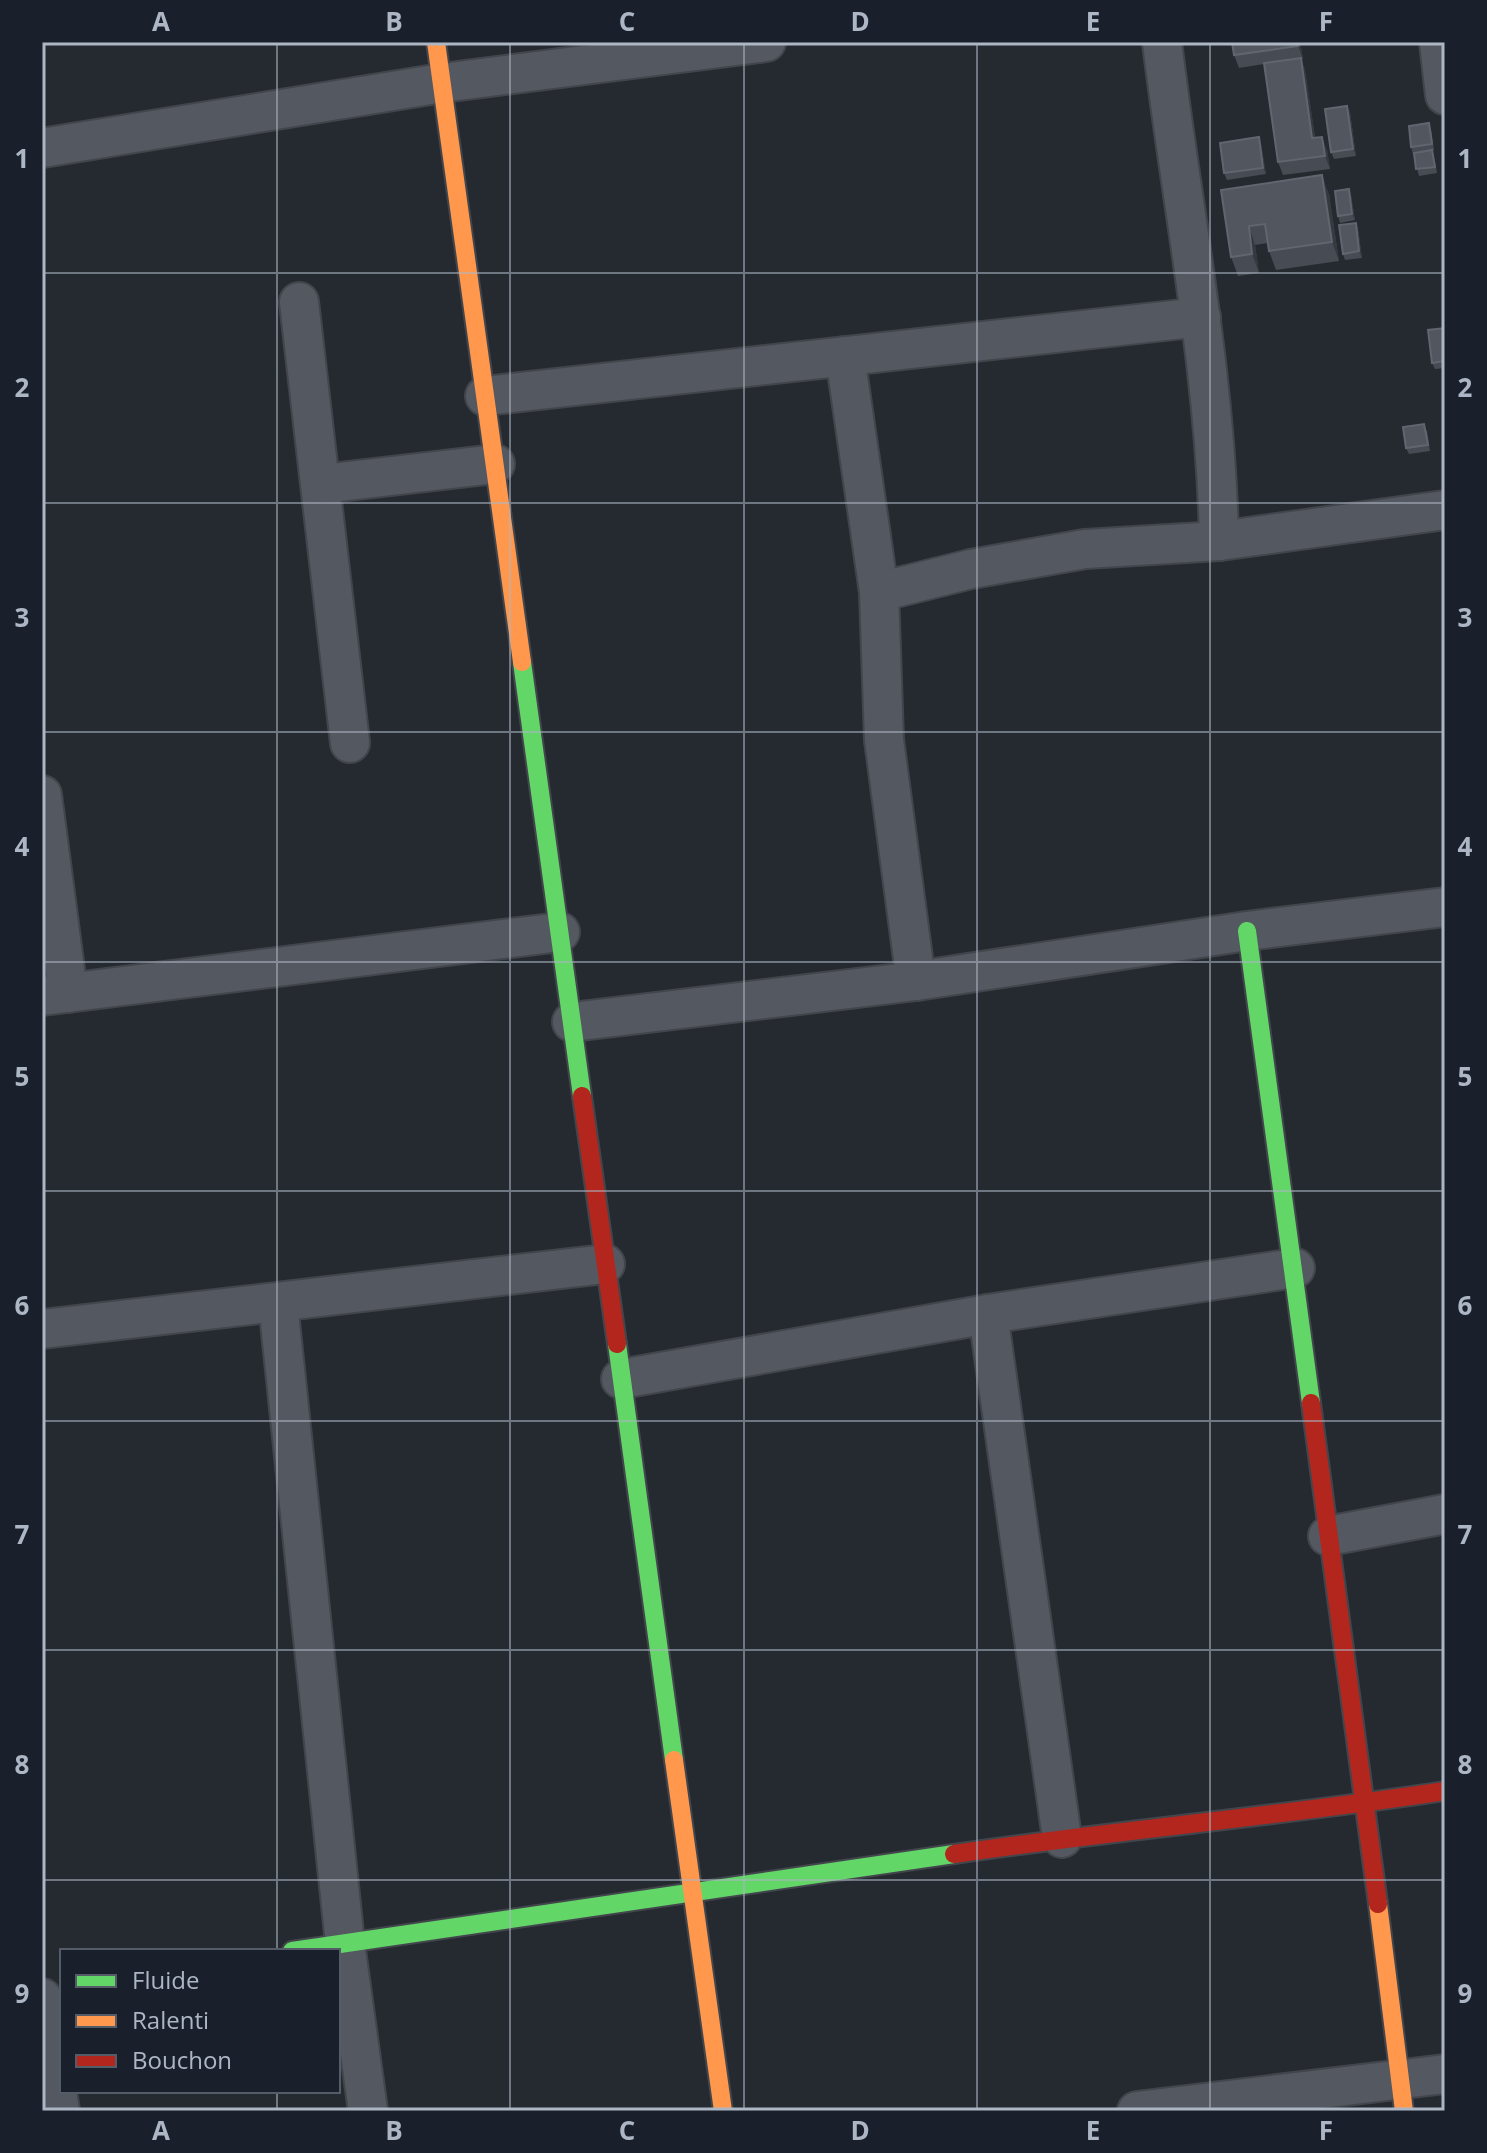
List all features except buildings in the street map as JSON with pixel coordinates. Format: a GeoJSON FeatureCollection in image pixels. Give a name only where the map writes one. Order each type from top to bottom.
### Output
{"type":"FeatureCollection","features":[{"type":"Feature","properties":{"kind":"street"},"geometry":{"type":"LineString","coordinates":[[436,42],[723,2111]]}},
{"type":"Feature","properties":{"kind":"street"},"geometry":{"type":"LineString","coordinates":[[42,148],[442,83],[766,42]]}},
{"type":"Feature","properties":{"kind":"street"},"geometry":{"type":"LineString","coordinates":[[1162,42],[1201,317],[1215,459],[1219,541]]}},
{"type":"Feature","properties":{"kind":"street"},"geometry":{"type":"LineString","coordinates":[[1439,42],[1445,95]]}},
{"type":"Feature","properties":{"kind":"street"},"geometry":{"type":"LineString","coordinates":[[299,302],[350,743]]}},
{"type":"Feature","properties":{"kind":"street"},"geometry":{"type":"LineString","coordinates":[[485,396],[1201,317]]}},
{"type":"Feature","properties":{"kind":"street"},"geometry":{"type":"LineString","coordinates":[[845,356],[879,592],[884,740],[916,981]]}},
{"type":"Feature","properties":{"kind":"street"},"geometry":{"type":"LineString","coordinates":[[322,484],[495,464]]}},
{"type":"Feature","properties":{"kind":"street"},"geometry":{"type":"LineString","coordinates":[[879,592],[971,569],[1085,549],[1219,541],[1445,510]]}},
{"type":"Feature","properties":{"kind":"street"},"geometry":{"type":"LineString","coordinates":[[42,795],[55,994],[560,932]]}},
{"type":"Feature","properties":{"kind":"street"},"geometry":{"type":"LineString","coordinates":[[572,1022],[916,981],[1247,931],[1445,907]]}},
{"type":"Feature","properties":{"kind":"street"},"geometry":{"type":"LineString","coordinates":[[1247,931],[1295,1268],[1402,2096]]}},
{"type":"Feature","properties":{"kind":"street"},"geometry":{"type":"LineString","coordinates":[[42,1329],[605,1264]]}},
{"type":"Feature","properties":{"kind":"street"},"geometry":{"type":"LineString","coordinates":[[621,1379],[988,1314],[1295,1268]]}},
{"type":"Feature","properties":{"kind":"street"},"geometry":{"type":"LineString","coordinates":[[278,1303],[345,1943],[368,2111]]}},
{"type":"Feature","properties":{"kind":"street"},"geometry":{"type":"LineString","coordinates":[[988,1314],[1062,1838]]}},
{"type":"Feature","properties":{"kind":"street"},"geometry":{"type":"LineString","coordinates":[[1328,1536],[1445,1514]]}},
{"type":"Feature","properties":{"kind":"street"},"geometry":{"type":"LineString","coordinates":[[305,1949],[1062,1838],[1445,1791]]}},
{"type":"Feature","properties":{"kind":"street"},"geometry":{"type":"LineString","coordinates":[[42,1998],[60,2111]]}},
{"type":"Feature","properties":{"kind":"street"},"geometry":{"type":"LineString","coordinates":[[1137,2111],[1402,2096],[1445,2074]]}},
{"type":"Feature","properties":{"kind":"traffic: fast"},"geometry":{"type":"LineString","coordinates":[[522,662],[582,1096]]}},
{"type":"Feature","properties":{"kind":"traffic: fast"},"geometry":{"type":"LineString","coordinates":[[1247,931],[1311,1403]]}},
{"type":"Feature","properties":{"kind":"traffic: fast"},"geometry":{"type":"LineString","coordinates":[[617,1344],[674,1760]]}},
{"type":"Feature","properties":{"kind":"traffic: fast"},"geometry":{"type":"LineString","coordinates":[[306,1949],[954,1854]]}},
{"type":"Feature","properties":{"kind":"traffic: slow"},"geometry":{"type":"LineString","coordinates":[[436,42],[522,662]]}},
{"type":"Feature","properties":{"kind":"traffic: slow"},"geometry":{"type":"LineString","coordinates":[[674,1760],[723,2111]]}},
{"type":"Feature","properties":{"kind":"traffic: slow"},"geometry":{"type":"LineString","coordinates":[[1378,1904],[1404,2111]]}},
{"type":"Feature","properties":{"kind":"traffic: jam"},"geometry":{"type":"LineString","coordinates":[[582,1096],[617,1344]]}},
{"type":"Feature","properties":{"kind":"traffic: jam"},"geometry":{"type":"LineString","coordinates":[[1311,1403],[1378,1904]]}},
{"type":"Feature","properties":{"kind":"traffic: jam"},"geometry":{"type":"LineString","coordinates":[[954,1854],[1445,1791]]}}]}
